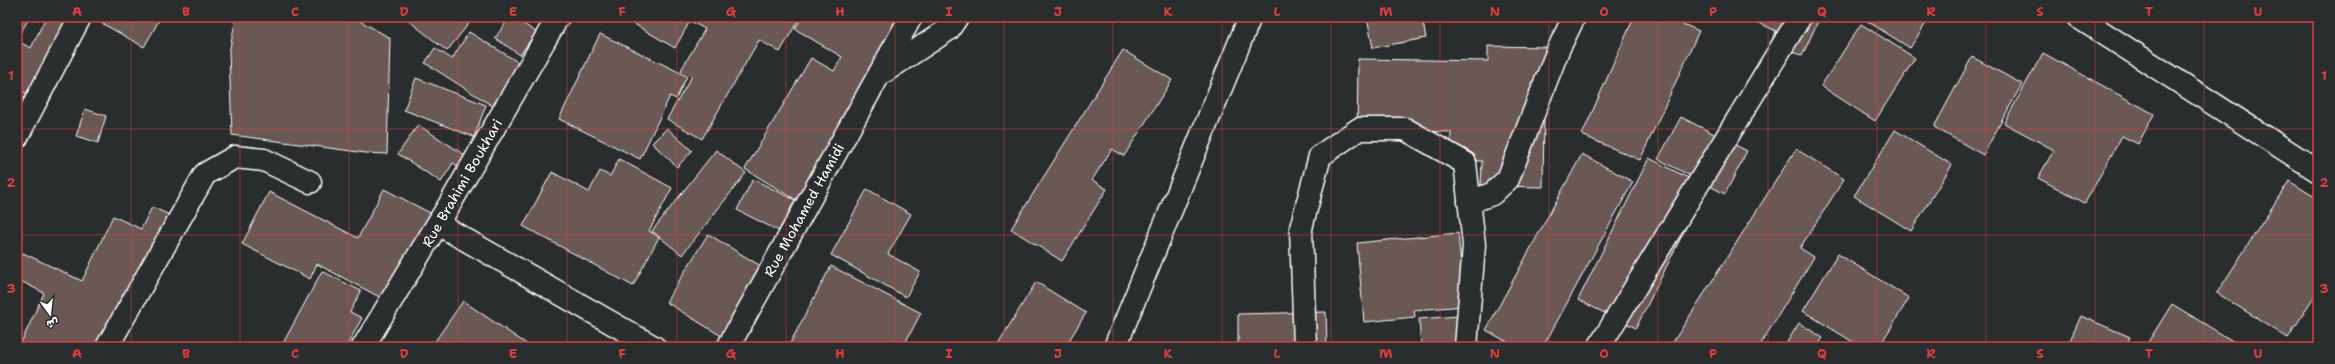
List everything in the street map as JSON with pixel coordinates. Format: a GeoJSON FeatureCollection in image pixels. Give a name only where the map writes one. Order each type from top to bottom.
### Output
{"type":"FeatureCollection","features":[{"type":"Feature","properties":{"kind":"street"},"geometry":{"type":"LineString","coordinates":[[17,138],[80,17]]}},
{"type":"Feature","properties":{"kind":"street","name":"Rue Brahimi Boukhari"},"geometry":{"type":"LineString","coordinates":[[364,347],[438,224],[558,17]]}},
{"type":"Feature","properties":{"kind":"street","name":"Rue Mohamed Hamidi"},"geometry":{"type":"LineString","coordinates":[[728,347],[912,17]]}},
{"type":"Feature","properties":{"kind":"street"},"geometry":{"type":"LineString","coordinates":[[881,74],[949,29],[958,17]]}},
{"type":"Feature","properties":{"kind":"street"},"geometry":{"type":"LineString","coordinates":[[1114,347],[1250,17]]}},
{"type":"Feature","properties":{"kind":"street"},"geometry":{"type":"LineString","coordinates":[[1469,202],[1492,194],[1508,179],[1558,50],[1574,17]]}},
{"type":"Feature","properties":{"kind":"street"},"geometry":{"type":"LineString","coordinates":[[1599,347],[1800,17]]}},
{"type":"Feature","properties":{"kind":"street"},"geometry":{"type":"LineString","coordinates":[[2078,17],[2318,171]]}},
{"type":"Feature","properties":{"kind":"street"},"geometry":{"type":"LineString","coordinates":[[1305,347],[1301,228],[1320,156],[1359,129],[1405,129],[1465,163],[1474,245],[1466,347]]}},
{"type":"Feature","properties":{"kind":"street"},"geometry":{"type":"LineString","coordinates":[[107,347],[205,174],[235,157],[264,160],[310,182]]}},
{"type":"Feature","properties":{"kind":"street"},"geometry":{"type":"LineString","coordinates":[[438,224],[654,347]]}},
{"type":"Feature","properties":{"kind":"building"},"geometry":{"type":"Polygon","coordinates":[[[17,17],[30,17],[17,38],[17,17]]]}},
{"type":"Feature","properties":{"kind":"building"},"geometry":{"type":"Polygon","coordinates":[[[46,17],[90,17],[48,104],[17,89],[17,41],[31,48],[46,17]]]}},
{"type":"Feature","properties":{"kind":"building"},"geometry":{"type":"Polygon","coordinates":[[[101,17],[161,17],[144,47],[98,21],[101,17]]]}},
{"type":"Feature","properties":{"kind":"building"},"geometry":{"type":"Polygon","coordinates":[[[236,17],[353,17],[390,38],[387,154],[366,153],[232,135],[229,53],[236,17]]]}},
{"type":"Feature","properties":{"kind":"building"},"geometry":{"type":"Polygon","coordinates":[[[404,17],[474,17],[447,51],[404,17]]]}},
{"type":"Feature","properties":{"kind":"building"},"geometry":{"type":"Polygon","coordinates":[[[510,17],[513,17],[536,32],[520,55],[495,38],[510,17]]]}},
{"type":"Feature","properties":{"kind":"building"},"geometry":{"type":"Polygon","coordinates":[[[800,17],[780,52],[759,40],[702,139],[667,119],[692,76],[681,70],[705,29],[690,21],[675,48],[624,18],[800,17]]]}},
{"type":"Feature","properties":{"kind":"building"},"geometry":{"type":"Polygon","coordinates":[[[802,17],[907,17],[798,201],[745,169],[811,58],[834,71],[842,57],[795,29],[802,17]]]}},
{"type":"Feature","properties":{"kind":"building"},"geometry":{"type":"Polygon","coordinates":[[[1367,17],[1422,17],[1426,38],[1373,48],[1367,17]]]}},
{"type":"Feature","properties":{"kind":"building"},"geometry":{"type":"Polygon","coordinates":[[[1634,17],[1667,17],[1699,31],[1640,160],[1582,135],[1634,17]]]}},
{"type":"Feature","properties":{"kind":"building"},"geometry":{"type":"Polygon","coordinates":[[[1747,17],[1820,17],[1802,56],[1771,42],[1776,31],[1747,17]]]}},
{"type":"Feature","properties":{"kind":"building"},"geometry":{"type":"Polygon","coordinates":[[[1865,17],[1930,17],[1910,48],[1864,19],[1865,17]]]}},
{"type":"Feature","properties":{"kind":"building"},"geometry":{"type":"Polygon","coordinates":[[[1861,24],[1915,58],[1875,121],[1821,86],[1861,24]]]}},
{"type":"Feature","properties":{"kind":"building"},"geometry":{"type":"Polygon","coordinates":[[[469,32],[526,67],[499,110],[425,63],[435,48],[452,59],[469,32]]]}},
{"type":"Feature","properties":{"kind":"building"},"geometry":{"type":"Polygon","coordinates":[[[600,34],[687,76],[676,99],[670,96],[640,159],[559,119],[600,34]]]}},
{"type":"Feature","properties":{"kind":"building"},"geometry":{"type":"Polygon","coordinates":[[[1488,46],[1545,47],[1543,187],[1481,186],[1482,161],[1450,160],[1451,132],[1405,131],[1357,136],[1358,59],[1488,61],[1488,46]]]}},
{"type":"Feature","properties":{"kind":"building"},"geometry":{"type":"Polygon","coordinates":[[[1123,50],[1172,80],[1124,156],[1112,149],[1092,180],[1107,189],[1062,261],[1011,229],[1123,50]]]}},
{"type":"Feature","properties":{"kind":"building"},"geometry":{"type":"Polygon","coordinates":[[[2043,53],[2154,114],[2138,144],[2122,136],[2085,203],[2038,178],[2054,150],[2004,123],[2043,53]]]}},
{"type":"Feature","properties":{"kind":"building"},"geometry":{"type":"Polygon","coordinates":[[[1972,57],[2022,84],[1983,155],[1934,127],[1972,57]]]}},
{"type":"Feature","properties":{"kind":"building"},"geometry":{"type":"Polygon","coordinates":[[[416,78],[486,105],[474,137],[404,110],[416,78]]]}},
{"type":"Feature","properties":{"kind":"building"},"geometry":{"type":"Polygon","coordinates":[[[85,109],[106,116],[98,143],[76,136],[85,109]]]}},
{"type":"Feature","properties":{"kind":"building"},"geometry":{"type":"Polygon","coordinates":[[[1681,117],[1747,151],[1725,194],[1658,159],[1681,117]]]}},
{"type":"Feature","properties":{"kind":"building"},"geometry":{"type":"Polygon","coordinates":[[[418,125],[471,159],[464,170],[453,163],[441,182],[398,154],[418,125]]]}},
{"type":"Feature","properties":{"kind":"building"},"geometry":{"type":"Polygon","coordinates":[[[667,128],[692,151],[677,167],[652,143],[667,128]]]}},
{"type":"Feature","properties":{"kind":"building"},"geometry":{"type":"Polygon","coordinates":[[[1895,130],[1952,165],[1911,231],[1854,196],[1895,130]]]}},
{"type":"Feature","properties":{"kind":"building"},"geometry":{"type":"Polygon","coordinates":[[[1796,149],[1844,179],[1800,248],[1814,257],[1759,347],[1670,347],[1796,149]]]}},
{"type":"Feature","properties":{"kind":"building"},"geometry":{"type":"Polygon","coordinates":[[[716,150],[746,173],[682,255],[652,231],[716,150]]]}},
{"type":"Feature","properties":{"kind":"building"},"geometry":{"type":"Polygon","coordinates":[[[1582,154],[1633,182],[1543,347],[1516,347],[1486,330],[1582,154]]]}},
{"type":"Feature","properties":{"kind":"building"},"geometry":{"type":"Polygon","coordinates":[[[1649,158],[1706,187],[1636,328],[1578,300],[1649,158]]]}},
{"type":"Feature","properties":{"kind":"building"},"geometry":{"type":"Polygon","coordinates":[[[619,159],[672,188],[649,231],[659,237],[633,286],[523,226],[552,172],[589,192],[600,171],[610,176],[619,159]]]}},
{"type":"Feature","properties":{"kind":"building"},"geometry":{"type":"Polygon","coordinates":[[[753,179],[795,200],[779,231],[737,210],[753,179]]]}},
{"type":"Feature","properties":{"kind":"building"},"geometry":{"type":"Polygon","coordinates":[[[2289,181],[2318,199],[2318,290],[2288,338],[2217,293],[2289,181]]]}},
{"type":"Feature","properties":{"kind":"building"},"geometry":{"type":"Polygon","coordinates":[[[384,189],[434,215],[389,302],[317,264],[310,279],[242,244],[269,192],[358,238],[384,189]]]}},
{"type":"Feature","properties":{"kind":"building"},"geometry":{"type":"Polygon","coordinates":[[[867,189],[911,214],[888,254],[920,272],[906,297],[831,255],[867,189]]]}},
{"type":"Feature","properties":{"kind":"building"},"geometry":{"type":"Polygon","coordinates":[[[152,207],[176,218],[115,347],[19,347],[44,293],[17,279],[17,266],[23,253],[82,281],[113,216],[141,229],[152,207]]]}},
{"type":"Feature","properties":{"kind":"building"},"geometry":{"type":"Polygon","coordinates":[[[1458,233],[1465,306],[1414,310],[1415,317],[1364,322],[1357,243],[1458,233]]]}},
{"type":"Feature","properties":{"kind":"building"},"geometry":{"type":"Polygon","coordinates":[[[708,234],[764,268],[723,337],[666,302],[708,234]]]}},
{"type":"Feature","properties":{"kind":"building"},"geometry":{"type":"Polygon","coordinates":[[[1838,254],[1909,298],[1879,347],[1861,347],[1803,311],[1838,254]]]}},
{"type":"Feature","properties":{"kind":"building"},"geometry":{"type":"Polygon","coordinates":[[[831,266],[921,313],[903,347],[788,347],[831,266]]]}},
{"type":"Feature","properties":{"kind":"building"},"geometry":{"type":"Polygon","coordinates":[[[322,271],[361,291],[350,312],[362,318],[346,347],[281,347],[322,271]]]}},
{"type":"Feature","properties":{"kind":"building"},"geometry":{"type":"Polygon","coordinates":[[[1036,282],[1086,313],[1065,347],[996,347],[1036,282]]]}},
{"type":"Feature","properties":{"kind":"building"},"geometry":{"type":"Polygon","coordinates":[[[463,301],[531,347],[431,347],[463,301]]]}},
{"type":"Feature","properties":{"kind":"building"},"geometry":{"type":"Polygon","coordinates":[[[2172,304],[2239,345],[2238,347],[2145,347],[2172,304]]]}},
{"type":"Feature","properties":{"kind":"building"},"geometry":{"type":"Polygon","coordinates":[[[1326,312],[1327,347],[1238,347],[1238,314],[1326,312]]]}},
{"type":"Feature","properties":{"kind":"building"},"geometry":{"type":"Polygon","coordinates":[[[1472,315],[1474,347],[1421,347],[1419,319],[1472,315]]]}},
{"type":"Feature","properties":{"kind":"building"},"geometry":{"type":"Polygon","coordinates":[[[2081,316],[2130,337],[2125,347],[2067,347],[2081,316]]]}},
{"type":"Feature","properties":{"kind":"building"},"geometry":{"type":"Polygon","coordinates":[[[1799,323],[1823,338],[1818,345],[1821,347],[1784,347],[1799,323]]]}}]}
